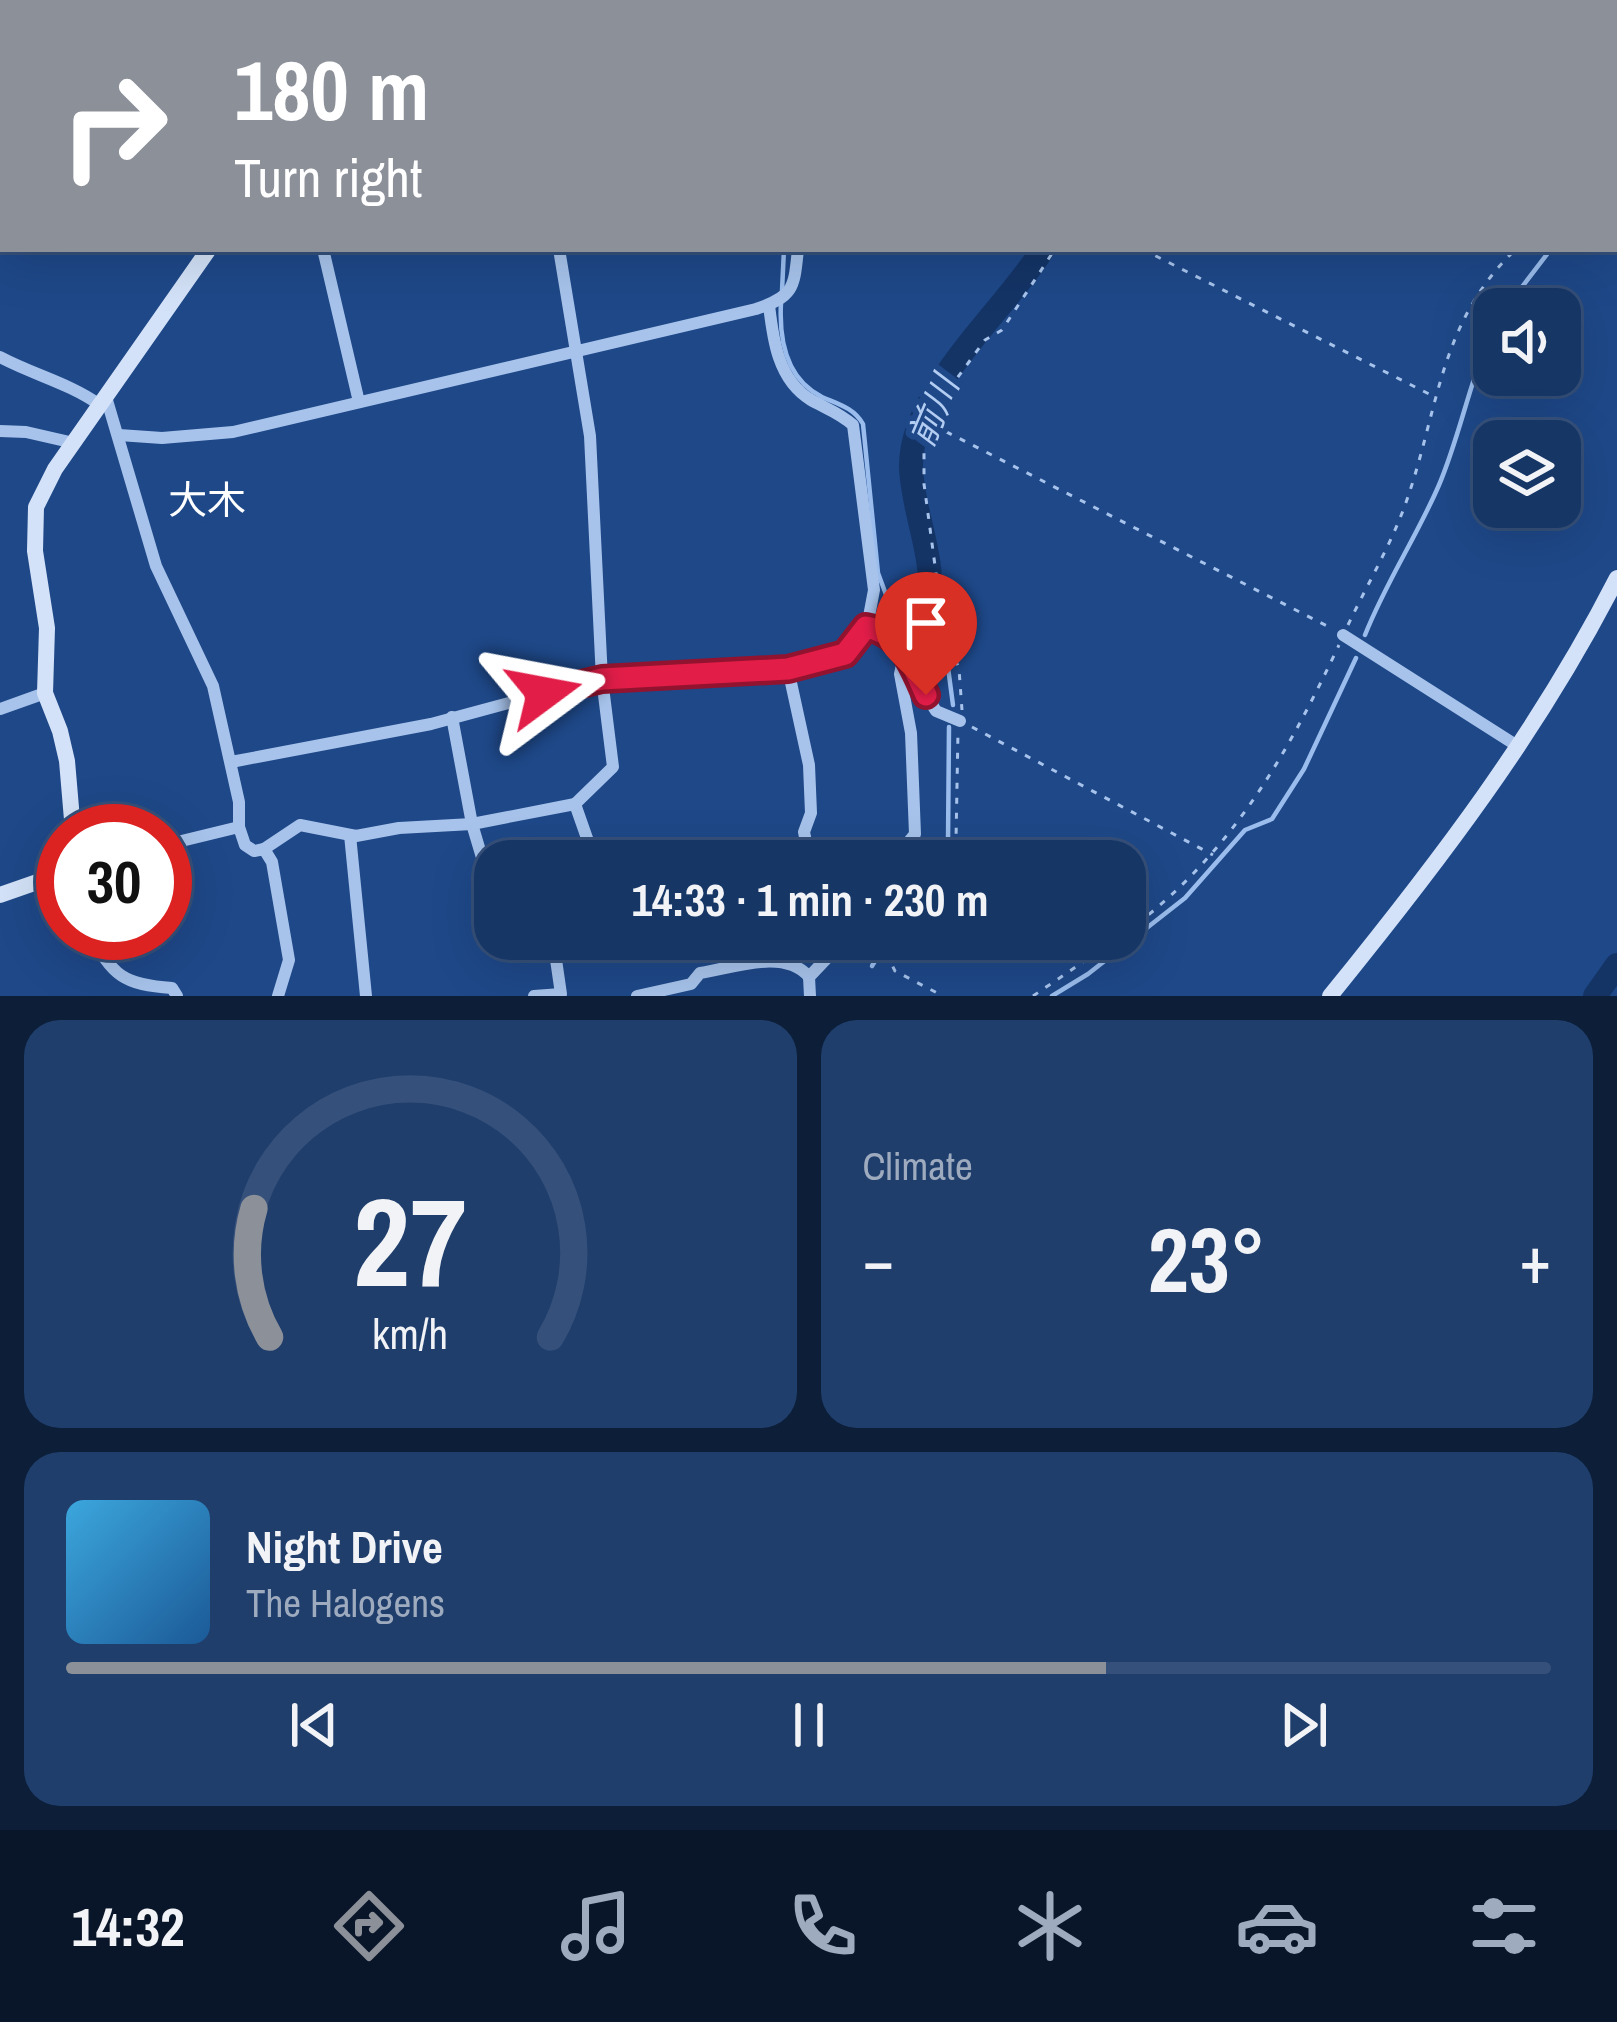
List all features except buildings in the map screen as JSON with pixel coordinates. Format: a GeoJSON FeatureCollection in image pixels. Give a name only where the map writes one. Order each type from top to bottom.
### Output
{"type":"FeatureCollection","features":[{"type":"Feature","properties":{"kind":"main road"},"geometry":{"type":"LineString","coordinates":[[71,804],[60,731],[45,693],[47,628],[34,551],[34,516],[44,488],[207,252]]}},
{"type":"Feature","properties":{"kind":"main road"},"geometry":{"type":"LineString","coordinates":[[1330,996],[1450,844],[1519,747],[1572,665],[1617,578]]}},
{"type":"Feature","properties":{"kind":"main road"},"geometry":{"type":"LineString","coordinates":[[0,895],[36,882]]}},
{"type":"Feature","properties":{"kind":"street"},"geometry":{"type":"LineString","coordinates":[[323,252],[359,402]]}},
{"type":"Feature","properties":{"kind":"street"},"geometry":{"type":"LineString","coordinates":[[0,357],[103,401],[118,435],[156,566],[213,686],[245,845],[264,849],[300,825],[350,835],[472,824],[575,803],[613,767],[602,679],[590,436],[560,252]]}},
{"type":"Feature","properties":{"kind":"street"},"geometry":{"type":"LineString","coordinates":[[118,435],[162,438],[232,432],[778,300],[794,286],[798,252]]}},
{"type":"Feature","properties":{"kind":"street"},"geometry":{"type":"LineString","coordinates":[[231,763],[452,717],[602,679],[788,669],[845,654],[866,627],[874,590],[853,424],[802,394],[789,380],[775,346],[778,300]]}},
{"type":"Feature","properties":{"kind":"street"},"geometry":{"type":"LineString","coordinates":[[0,431],[74,443]]}},
{"type":"Feature","properties":{"kind":"street"},"geometry":{"type":"LineString","coordinates":[[866,627],[885,632],[905,651],[936,711],[960,721]]}},
{"type":"Feature","properties":{"kind":"street"},"geometry":{"type":"LineString","coordinates":[[1343,635],[1519,747]]}},
{"type":"Feature","properties":{"kind":"street"},"geometry":{"type":"LineString","coordinates":[[905,651],[900,674],[911,733],[915,834],[910,840]]}},
{"type":"Feature","properties":{"kind":"street"},"geometry":{"type":"LineString","coordinates":[[788,669],[809,765],[811,812],[806,840]]}},
{"type":"Feature","properties":{"kind":"street"},"geometry":{"type":"LineString","coordinates":[[0,709],[45,693]]}},
{"type":"Feature","properties":{"kind":"street"},"geometry":{"type":"LineString","coordinates":[[452,717],[477,840]]}},
{"type":"Feature","properties":{"kind":"street"},"geometry":{"type":"LineString","coordinates":[[575,803],[588,840]]}},
{"type":"Feature","properties":{"kind":"street"},"geometry":{"type":"LineString","coordinates":[[192,838],[238,826]]}},
{"type":"Feature","properties":{"kind":"street"},"geometry":{"type":"LineString","coordinates":[[350,835],[366,996]]}},
{"type":"Feature","properties":{"kind":"street"},"geometry":{"type":"LineString","coordinates":[[264,849],[282,900],[289,960],[278,996]]}},
{"type":"Feature","properties":{"kind":"street"},"geometry":{"type":"LineString","coordinates":[[105,960],[121,977],[139,986],[172,988],[177,996]]}},
{"type":"Feature","properties":{"kind":"street"},"geometry":{"type":"LineString","coordinates":[[534,996],[561,995],[557,960]]}},
{"type":"Feature","properties":{"kind":"street"},"geometry":{"type":"LineString","coordinates":[[637,996],[692,985],[700,973],[782,960],[797,965],[809,977],[810,996]]}},
{"type":"Feature","properties":{"kind":"street"},"geometry":{"type":"LineString","coordinates":[[809,977],[825,960]]}},
{"type":"Feature","properties":{"kind":"path"},"geometry":{"type":"LineString","coordinates":[[956,840],[955,745],[964,704],[959,669],[943,625],[924,484],[924,449],[947,392],[985,340],[1002,330],[1053,252]]}},
{"type":"Feature","properties":{"kind":"path"},"geometry":{"type":"LineString","coordinates":[[1148,252],[1435,397]]}},
{"type":"Feature","properties":{"kind":"path"},"geometry":{"type":"LineString","coordinates":[[1146,918],[1214,855],[1264,787],[1296,732],[1402,513],[1453,338],[1473,300],[1513,252]]}},
{"type":"Feature","properties":{"kind":"path"},"geometry":{"type":"LineString","coordinates":[[932,424],[1343,635]]}},
{"type":"Feature","properties":{"kind":"path"},"geometry":{"type":"LineString","coordinates":[[960,721],[1214,855]]}},
{"type":"Feature","properties":{"kind":"path"},"geometry":{"type":"LineString","coordinates":[[890,960],[895,971],[943,996]]}},
{"type":"Feature","properties":{"kind":"path"},"geometry":{"type":"LineString","coordinates":[[1033,996],[1087,960]]}},
{"type":"Feature","properties":{"kind":"waterway"},"geometry":{"type":"LineString","coordinates":[[782,291],[784,252]]}},
{"type":"Feature","properties":{"kind":"waterway","name":"前川"},"geometry":{"type":"LineString","coordinates":[[929,604],[929,567],[912,479],[915,438],[942,381],[1041,252]]}},
{"type":"Feature","properties":{"kind":"waterway"},"geometry":{"type":"LineString","coordinates":[[1521,288],[1549,252]]}},
{"type":"Feature","properties":{"kind":"waterway"},"geometry":{"type":"LineString","coordinates":[[781,303],[787,357],[800,380],[850,410],[863,424],[878,573],[898,627]]}},
{"type":"Feature","properties":{"kind":"waterway"},"geometry":{"type":"LineString","coordinates":[[1365,635],[1439,485],[1473,383]]}},
{"type":"Feature","properties":{"kind":"waterway"},"geometry":{"type":"LineString","coordinates":[[929,604],[947,660],[953,705]]}},
{"type":"Feature","properties":{"kind":"waterway"},"geometry":{"type":"LineString","coordinates":[[1052,996],[1088,974],[1185,898],[1245,830],[1272,819],[1304,769],[1356,658]]}},
{"type":"Feature","properties":{"kind":"waterway"},"geometry":{"type":"LineString","coordinates":[[948,840],[949,727]]}},
{"type":"Feature","properties":{"kind":"waterway"},"geometry":{"type":"LineString","coordinates":[[872,966],[876,960]]}},
{"type":"Feature","properties":{"kind":"waterway"},"geometry":{"type":"LineString","coordinates":[[1595,996],[1617,965]]}},
{"type":"Feature","properties":{"kind":"district","name":"大木"},"geometry":{"type":"Point","coordinates":[207,500]}},
{"type":"Feature","properties":{"kind":"route"},"geometry":{"type":"LineString","coordinates":[[544,693],[602,679],[788,669],[845,654],[866,627],[885,632],[905,651],[926,695]]}}]}
